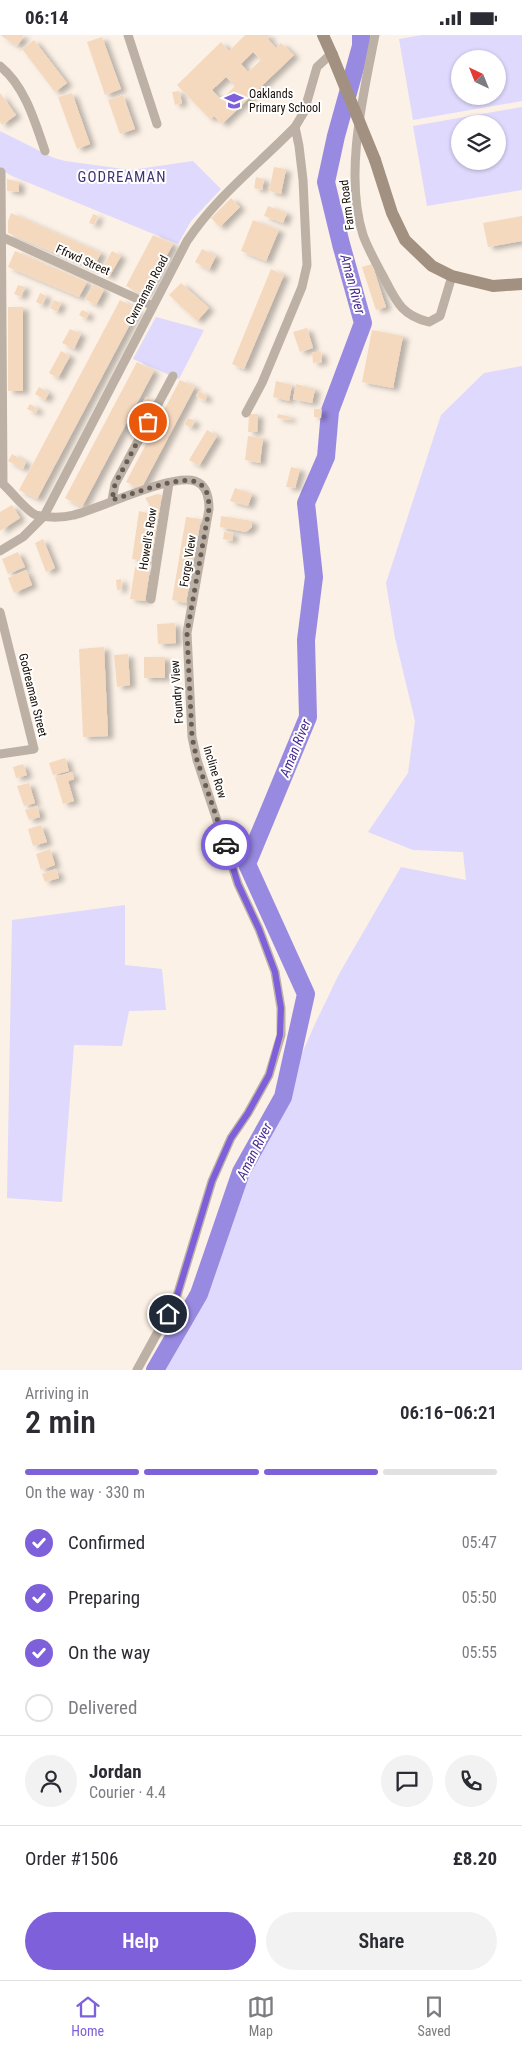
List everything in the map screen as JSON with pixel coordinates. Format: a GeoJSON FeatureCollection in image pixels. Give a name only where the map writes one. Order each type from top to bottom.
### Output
{"type":"FeatureCollection","features":[{"type":"Feature","properties":{"kind":"main road"},"geometry":{"type":"LineString","coordinates":[[323,35],[375,160],[392,213],[405,240],[432,266],[452,276],[492,286],[522,283]]}},
{"type":"Feature","properties":{"kind":"street"},"geometry":{"type":"LineString","coordinates":[[128,35],[157,124]]}},
{"type":"Feature","properties":{"kind":"street","name":"Farm Road"},"geometry":{"type":"LineString","coordinates":[[374,35],[361,103],[356,168],[358,207],[363,234],[398,304],[404,311],[416,319],[429,322],[440,315],[452,276]]}},
{"type":"Feature","properties":{"kind":"street","name":"Cwmaman Road"},"geometry":{"type":"LineString","coordinates":[[0,551],[23,537],[44,516],[187,241],[218,201],[295,127],[304,112],[316,67],[332,55]]}},
{"type":"Feature","properties":{"kind":"street"},"geometry":{"type":"LineString","coordinates":[[0,66],[7,71],[26,100],[45,151]]}},
{"type":"Feature","properties":{"kind":"street"},"geometry":{"type":"LineString","coordinates":[[246,413],[262,383],[302,287],[307,265],[303,180],[295,127]]}},
{"type":"Feature","properties":{"kind":"street"},"geometry":{"type":"LineString","coordinates":[[1,172],[3,483],[34,514],[44,516],[74,515],[112,500],[169,483]]}},
{"type":"Feature","properties":{"kind":"street","name":"Ffrwd Street"},"geometry":{"type":"LineString","coordinates":[[2,237],[153,306]]}},
{"type":"Feature","properties":{"kind":"street"},"geometry":{"type":"LineString","coordinates":[[112,500],[115,484],[173,376]]}},
{"type":"Feature","properties":{"kind":"street","name":"Forge View"},"geometry":{"type":"LineString","coordinates":[[169,483],[185,480],[195,481],[202,486],[209,496],[209,509],[190,616]]}},
{"type":"Feature","properties":{"kind":"street","name":"Howell's Row"},"geometry":{"type":"LineString","coordinates":[[151,599],[169,483]]}},
{"type":"Feature","properties":{"kind":"street","name":"Godreaman Street"},"geometry":{"type":"LineString","coordinates":[[0,613],[34,749],[0,754]]}},
{"type":"Feature","properties":{"kind":"street","name":"Foundry View"},"geometry":{"type":"LineString","coordinates":[[190,616],[186,649],[192,737]]}},
{"type":"Feature","properties":{"kind":"street","name":"Incline Row"},"geometry":{"type":"LineString","coordinates":[[137,1370],[176,1299],[212,1181],[231,1138],[248,1113],[269,1075],[280,1035],[281,1008],[275,972],[259,929],[238,884],[197,760],[192,737]]}},
{"type":"Feature","properties":{"kind":"shaded area"},"geometry":{"type":"Polygon","coordinates":[[[422,35],[522,35],[522,101],[506,104],[506,50],[451,50],[451,105],[499,105],[413,120],[399,39],[422,35]]]}},
{"type":"Feature","properties":{"kind":"shaded area"},"geometry":{"type":"Polygon","coordinates":[[[522,107],[522,190],[427,206],[413,126],[451,119],[451,170],[506,170],[506,115],[476,115],[522,107]]]}},
{"type":"Feature","properties":{"kind":"shaded area"},"geometry":{"type":"Polygon","coordinates":[[[0,131],[54,158],[65,161],[131,170],[193,161],[221,189],[191,221],[178,244],[12,176],[0,169],[0,131]]]}},
{"type":"Feature","properties":{"kind":"shaded area"},"geometry":{"type":"Polygon","coordinates":[[[156,317],[204,330],[179,379],[133,359],[156,317]]]}},
{"type":"Feature","properties":{"kind":"shaded area"},"geometry":{"type":"Polygon","coordinates":[[[522,366],[522,1370],[155,1370],[199,1294],[241,1172],[283,1097],[339,974],[401,867],[466,880],[463,852],[413,850],[368,832],[408,773],[415,721],[395,638],[386,583],[441,415],[484,373],[522,366]]]}},
{"type":"Feature","properties":{"kind":"shaded area"},"geometry":{"type":"Polygon","coordinates":[[[125,905],[125,965],[162,969],[166,1010],[129,1011],[122,1046],[74,1045],[62,1202],[7,1198],[12,920],[125,905]]]}},
{"type":"Feature","properties":{"kind":"building"},"geometry":{"type":"Polygon","coordinates":[[[0,35],[22,35],[24,36],[17,46],[0,35]]]}},
{"type":"Feature","properties":{"kind":"building"},"geometry":{"type":"Polygon","coordinates":[[[245,35],[271,35],[267,38],[276,48],[281,43],[294,55],[222,124],[214,116],[210,119],[177,85],[221,42],[229,51],[245,35]],[[253,52],[241,64],[248,72],[261,60],[253,52]],[[226,77],[212,90],[221,100],[235,86],[226,77]]]}},
{"type":"Feature","properties":{"kind":"building"},"geometry":{"type":"Polygon","coordinates":[[[102,37],[121,89],[105,95],[87,42],[102,37]]]}},
{"type":"Feature","properties":{"kind":"building"},"geometry":{"type":"Polygon","coordinates":[[[34,40],[67,83],[55,92],[22,49],[34,40]]]}},
{"type":"Feature","properties":{"kind":"building"},"geometry":{"type":"Polygon","coordinates":[[[179,91],[182,103],[175,105],[172,92],[179,91]]]}},
{"type":"Feature","properties":{"kind":"building"},"geometry":{"type":"Polygon","coordinates":[[[0,93],[16,115],[2,125],[0,122],[0,93]]]}},
{"type":"Feature","properties":{"kind":"building"},"geometry":{"type":"Polygon","coordinates":[[[72,93],[90,144],[77,149],[58,97],[72,93]]]}},
{"type":"Feature","properties":{"kind":"building"},"geometry":{"type":"Polygon","coordinates":[[[123,95],[135,129],[120,134],[108,100],[123,95]]]}},
{"type":"Feature","properties":{"kind":"building"},"geometry":{"type":"Polygon","coordinates":[[[274,167],[286,169],[281,194],[269,191],[274,167]]]}},
{"type":"Feature","properties":{"kind":"building"},"geometry":{"type":"Polygon","coordinates":[[[256,177],[264,179],[262,190],[254,188],[256,177]]]}},
{"type":"Feature","properties":{"kind":"building"},"geometry":{"type":"Polygon","coordinates":[[[7,179],[19,182],[19,192],[7,191],[7,179]]]}},
{"type":"Feature","properties":{"kind":"building"},"geometry":{"type":"Polygon","coordinates":[[[231,198],[240,207],[220,227],[211,218],[231,198]]]}},
{"type":"Feature","properties":{"kind":"building"},"geometry":{"type":"Polygon","coordinates":[[[268,206],[287,213],[283,223],[264,216],[268,206]]]}},
{"type":"Feature","properties":{"kind":"building"},"geometry":{"type":"Polygon","coordinates":[[[11,213],[101,253],[93,269],[8,233],[8,221],[11,213]]]}},
{"type":"Feature","properties":{"kind":"building"},"geometry":{"type":"Polygon","coordinates":[[[93,214],[98,216],[94,225],[89,223],[93,214]]]}},
{"type":"Feature","properties":{"kind":"building"},"geometry":{"type":"Polygon","coordinates":[[[522,216],[522,241],[488,247],[483,223],[522,216]]]}},
{"type":"Feature","properties":{"kind":"building"},"geometry":{"type":"Polygon","coordinates":[[[253,220],[279,230],[266,261],[241,251],[253,220]]]}},
{"type":"Feature","properties":{"kind":"building"},"geometry":{"type":"Polygon","coordinates":[[[153,235],[173,244],[145,296],[126,286],[153,235]]]}},
{"type":"Feature","properties":{"kind":"building"},"geometry":{"type":"Polygon","coordinates":[[[202,249],[216,256],[209,270],[195,262],[202,249]]]}},
{"type":"Feature","properties":{"kind":"building"},"geometry":{"type":"Polygon","coordinates":[[[15,251],[87,282],[79,297],[8,267],[15,251]]]}},
{"type":"Feature","properties":{"kind":"building"},"geometry":{"type":"Polygon","coordinates":[[[112,251],[121,256],[109,277],[100,272],[112,251]]]}},
{"type":"Feature","properties":{"kind":"building"},"geometry":{"type":"Polygon","coordinates":[[[372,264],[386,307],[376,310],[362,267],[372,264]]]}},
{"type":"Feature","properties":{"kind":"building"},"geometry":{"type":"Polygon","coordinates":[[[271,269],[284,275],[244,369],[232,364],[271,269]]]}},
{"type":"Feature","properties":{"kind":"building"},"geometry":{"type":"Polygon","coordinates":[[[181,283],[209,308],[197,321],[169,295],[181,283]]]}},
{"type":"Feature","properties":{"kind":"building"},"geometry":{"type":"Polygon","coordinates":[[[94,284],[104,290],[96,305],[85,299],[94,284]]]}},
{"type":"Feature","properties":{"kind":"building"},"geometry":{"type":"Polygon","coordinates":[[[18,285],[25,287],[21,297],[14,294],[18,285]]]}},
{"type":"Feature","properties":{"kind":"building"},"geometry":{"type":"Polygon","coordinates":[[[40,293],[46,296],[42,305],[36,302],[40,293]]]}},
{"type":"Feature","properties":{"kind":"building"},"geometry":{"type":"Polygon","coordinates":[[[54,300],[61,303],[57,312],[50,308],[54,300]]]}},
{"type":"Feature","properties":{"kind":"building"},"geometry":{"type":"Polygon","coordinates":[[[120,300],[138,309],[37,499],[19,490],[120,300]]]}},
{"type":"Feature","properties":{"kind":"building"},"geometry":{"type":"Polygon","coordinates":[[[8,307],[23,307],[23,391],[8,391],[8,307]]]}},
{"type":"Feature","properties":{"kind":"building"},"geometry":{"type":"Polygon","coordinates":[[[82,310],[89,313],[86,319],[79,315],[82,310]]]}},
{"type":"Feature","properties":{"kind":"building"},"geometry":{"type":"Polygon","coordinates":[[[307,328],[313,348],[300,352],[293,332],[307,328]]]}},
{"type":"Feature","properties":{"kind":"building"},"geometry":{"type":"Polygon","coordinates":[[[70,329],[81,334],[74,349],[62,343],[70,329]]]}},
{"type":"Feature","properties":{"kind":"building"},"geometry":{"type":"Polygon","coordinates":[[[372,330],[403,336],[393,388],[362,382],[372,330]]]}},
{"type":"Feature","properties":{"kind":"building"},"geometry":{"type":"Polygon","coordinates":[[[61,351],[70,356],[58,378],[49,373],[61,351]]]}},
{"type":"Feature","properties":{"kind":"building"},"geometry":{"type":"Polygon","coordinates":[[[312,352],[321,352],[322,362],[313,363],[312,352]]]}},
{"type":"Feature","properties":{"kind":"building"},"geometry":{"type":"Polygon","coordinates":[[[137,362],[154,371],[82,507],[65,498],[137,362]]]}},
{"type":"Feature","properties":{"kind":"building"},"geometry":{"type":"Polygon","coordinates":[[[180,380],[195,387],[141,489],[126,482],[180,380]]]}},
{"type":"Feature","properties":{"kind":"building"},"geometry":{"type":"Polygon","coordinates":[[[276,381],[292,385],[289,401],[273,397],[276,381]]]}},
{"type":"Feature","properties":{"kind":"building"},"geometry":{"type":"Polygon","coordinates":[[[296,384],[315,389],[312,403],[293,399],[296,384]]]}},
{"type":"Feature","properties":{"kind":"building"},"geometry":{"type":"Polygon","coordinates":[[[39,387],[49,393],[45,400],[35,394],[39,387]]]}},
{"type":"Feature","properties":{"kind":"building"},"geometry":{"type":"Polygon","coordinates":[[[199,391],[207,396],[205,401],[196,396],[199,391]]]}},
{"type":"Feature","properties":{"kind":"building"},"geometry":{"type":"Polygon","coordinates":[[[146,397],[153,401],[150,408],[142,404],[146,397]]]}},
{"type":"Feature","properties":{"kind":"building"},"geometry":{"type":"Polygon","coordinates":[[[30,404],[38,409],[36,413],[27,409],[30,404]]]}},
{"type":"Feature","properties":{"kind":"building"},"geometry":{"type":"Polygon","coordinates":[[[314,409],[322,409],[321,418],[314,417],[314,409]]]}},
{"type":"Feature","properties":{"kind":"building"},"geometry":{"type":"Polygon","coordinates":[[[249,414],[258,414],[257,432],[248,432],[249,414]]]}},
{"type":"Feature","properties":{"kind":"building"},"geometry":{"type":"Polygon","coordinates":[[[278,414],[291,417],[290,420],[277,418],[278,414]]]}},
{"type":"Feature","properties":{"kind":"building"},"geometry":{"type":"Polygon","coordinates":[[[188,418],[195,421],[191,428],[184,424],[188,418]]]}},
{"type":"Feature","properties":{"kind":"building"},"geometry":{"type":"Polygon","coordinates":[[[207,430],[217,436],[199,466],[189,460],[207,430]]]}},
{"type":"Feature","properties":{"kind":"building"},"geometry":{"type":"Polygon","coordinates":[[[248,436],[263,438],[260,463],[245,460],[248,436]]]}},
{"type":"Feature","properties":{"kind":"building"},"geometry":{"type":"Polygon","coordinates":[[[12,454],[26,462],[23,469],[8,461],[12,454]]]}},
{"type":"Feature","properties":{"kind":"building"},"geometry":{"type":"Polygon","coordinates":[[[291,467],[300,469],[295,488],[286,487],[291,467]]]}},
{"type":"Feature","properties":{"kind":"building"},"geometry":{"type":"Polygon","coordinates":[[[235,488],[252,494],[248,506],[230,501],[235,488]]]}},
{"type":"Feature","properties":{"kind":"building"},"geometry":{"type":"Polygon","coordinates":[[[157,494],[162,495],[151,562],[132,559],[139,511],[148,513],[149,504],[145,498],[157,494]]]}},
{"type":"Feature","properties":{"kind":"building"},"geometry":{"type":"Polygon","coordinates":[[[12,505],[20,518],[0,531],[0,512],[12,505]]]}},
{"type":"Feature","properties":{"kind":"building"},"geometry":{"type":"Polygon","coordinates":[[[221,516],[252,521],[252,527],[246,532],[220,527],[221,516]]]}},
{"type":"Feature","properties":{"kind":"building"},"geometry":{"type":"Polygon","coordinates":[[[186,517],[201,519],[186,603],[172,600],[186,517]]]}},
{"type":"Feature","properties":{"kind":"building"},"geometry":{"type":"Polygon","coordinates":[[[224,532],[233,533],[232,541],[223,539],[224,532]]]}},
{"type":"Feature","properties":{"kind":"building"},"geometry":{"type":"Polygon","coordinates":[[[43,539],[55,568],[46,572],[35,543],[43,539]]]}},
{"type":"Feature","properties":{"kind":"building"},"geometry":{"type":"Polygon","coordinates":[[[18,552],[25,567],[8,574],[2,559],[18,552]]]}},
{"type":"Feature","properties":{"kind":"building"},"geometry":{"type":"Polygon","coordinates":[[[135,567],[150,569],[145,601],[130,599],[135,567]]]}},
{"type":"Feature","properties":{"kind":"building"},"geometry":{"type":"Polygon","coordinates":[[[26,570],[32,585],[14,593],[8,578],[26,570]]]}},
{"type":"Feature","properties":{"kind":"building"},"geometry":{"type":"Polygon","coordinates":[[[121,579],[122,589],[117,590],[116,580],[121,579]]]}},
{"type":"Feature","properties":{"kind":"building"},"geometry":{"type":"Polygon","coordinates":[[[175,623],[176,643],[158,644],[157,624],[175,623]]]}},
{"type":"Feature","properties":{"kind":"building"},"geometry":{"type":"Polygon","coordinates":[[[104,647],[108,736],[83,737],[79,649],[104,647]]]}},
{"type":"Feature","properties":{"kind":"building"},"geometry":{"type":"Polygon","coordinates":[[[128,654],[130,685],[117,687],[114,655],[128,654]]]}},
{"type":"Feature","properties":{"kind":"building"},"geometry":{"type":"Polygon","coordinates":[[[144,657],[165,657],[165,678],[144,678],[144,657]]]}},
{"type":"Feature","properties":{"kind":"building"},"geometry":{"type":"Polygon","coordinates":[[[65,758],[69,771],[53,775],[49,763],[65,758]]]}},
{"type":"Feature","properties":{"kind":"building"},"geometry":{"type":"Polygon","coordinates":[[[23,764],[27,775],[16,778],[13,767],[23,764]]]}},
{"type":"Feature","properties":{"kind":"building"},"geometry":{"type":"Polygon","coordinates":[[[72,772],[74,779],[68,781],[74,801],[63,804],[55,777],[72,772]]]}},
{"type":"Feature","properties":{"kind":"building"},"geometry":{"type":"Polygon","coordinates":[[[29,783],[35,803],[24,806],[17,786],[29,783]]]}},
{"type":"Feature","properties":{"kind":"building"},"geometry":{"type":"Polygon","coordinates":[[[37,806],[40,817],[29,820],[25,810],[37,806]]]}},
{"type":"Feature","properties":{"kind":"building"},"geometry":{"type":"Polygon","coordinates":[[[41,825],[47,842],[33,846],[28,829],[41,825]]]}},
{"type":"Feature","properties":{"kind":"building"},"geometry":{"type":"Polygon","coordinates":[[[50,849],[55,865],[41,870],[36,854],[50,849]]]}},
{"type":"Feature","properties":{"kind":"building"},"geometry":{"type":"Polygon","coordinates":[[[56,869],[59,878],[45,882],[42,874],[56,869]]]}},
{"type":"Feature","properties":{"kind":"waterway","name":"Aman River"},"geometry":{"type":"LineString","coordinates":[[155,1370],[199,1294],[241,1172],[283,1097],[306,994],[247,864],[308,717],[306,640],[314,577],[306,503],[326,457],[330,411],[363,323],[326,182],[336,136],[361,46],[361,35]]}},
{"type":"Feature","properties":{"kind":"way so far"},"geometry":{"type":"LineString","coordinates":[[148,422],[115,484],[112,500],[185,480],[195,481],[202,486],[209,496],[209,509],[187,633],[186,649],[192,737],[197,760],[226,845]]}},
{"type":"Feature","properties":{"kind":"place","name":"Oaklands Primary School"},"geometry":{"type":"Point","coordinates":[234,101]}},
{"type":"Feature","properties":{"kind":"district","name":"GODREAMAN"},"geometry":{"type":"Point","coordinates":[122,177]}},
{"type":"Feature","properties":{"kind":"route"},"geometry":{"type":"LineString","coordinates":[[168,1314],[176,1299],[212,1181],[231,1138],[248,1113],[269,1075],[280,1035],[281,1008],[275,972],[259,929],[238,884],[226,845]]}}]}
